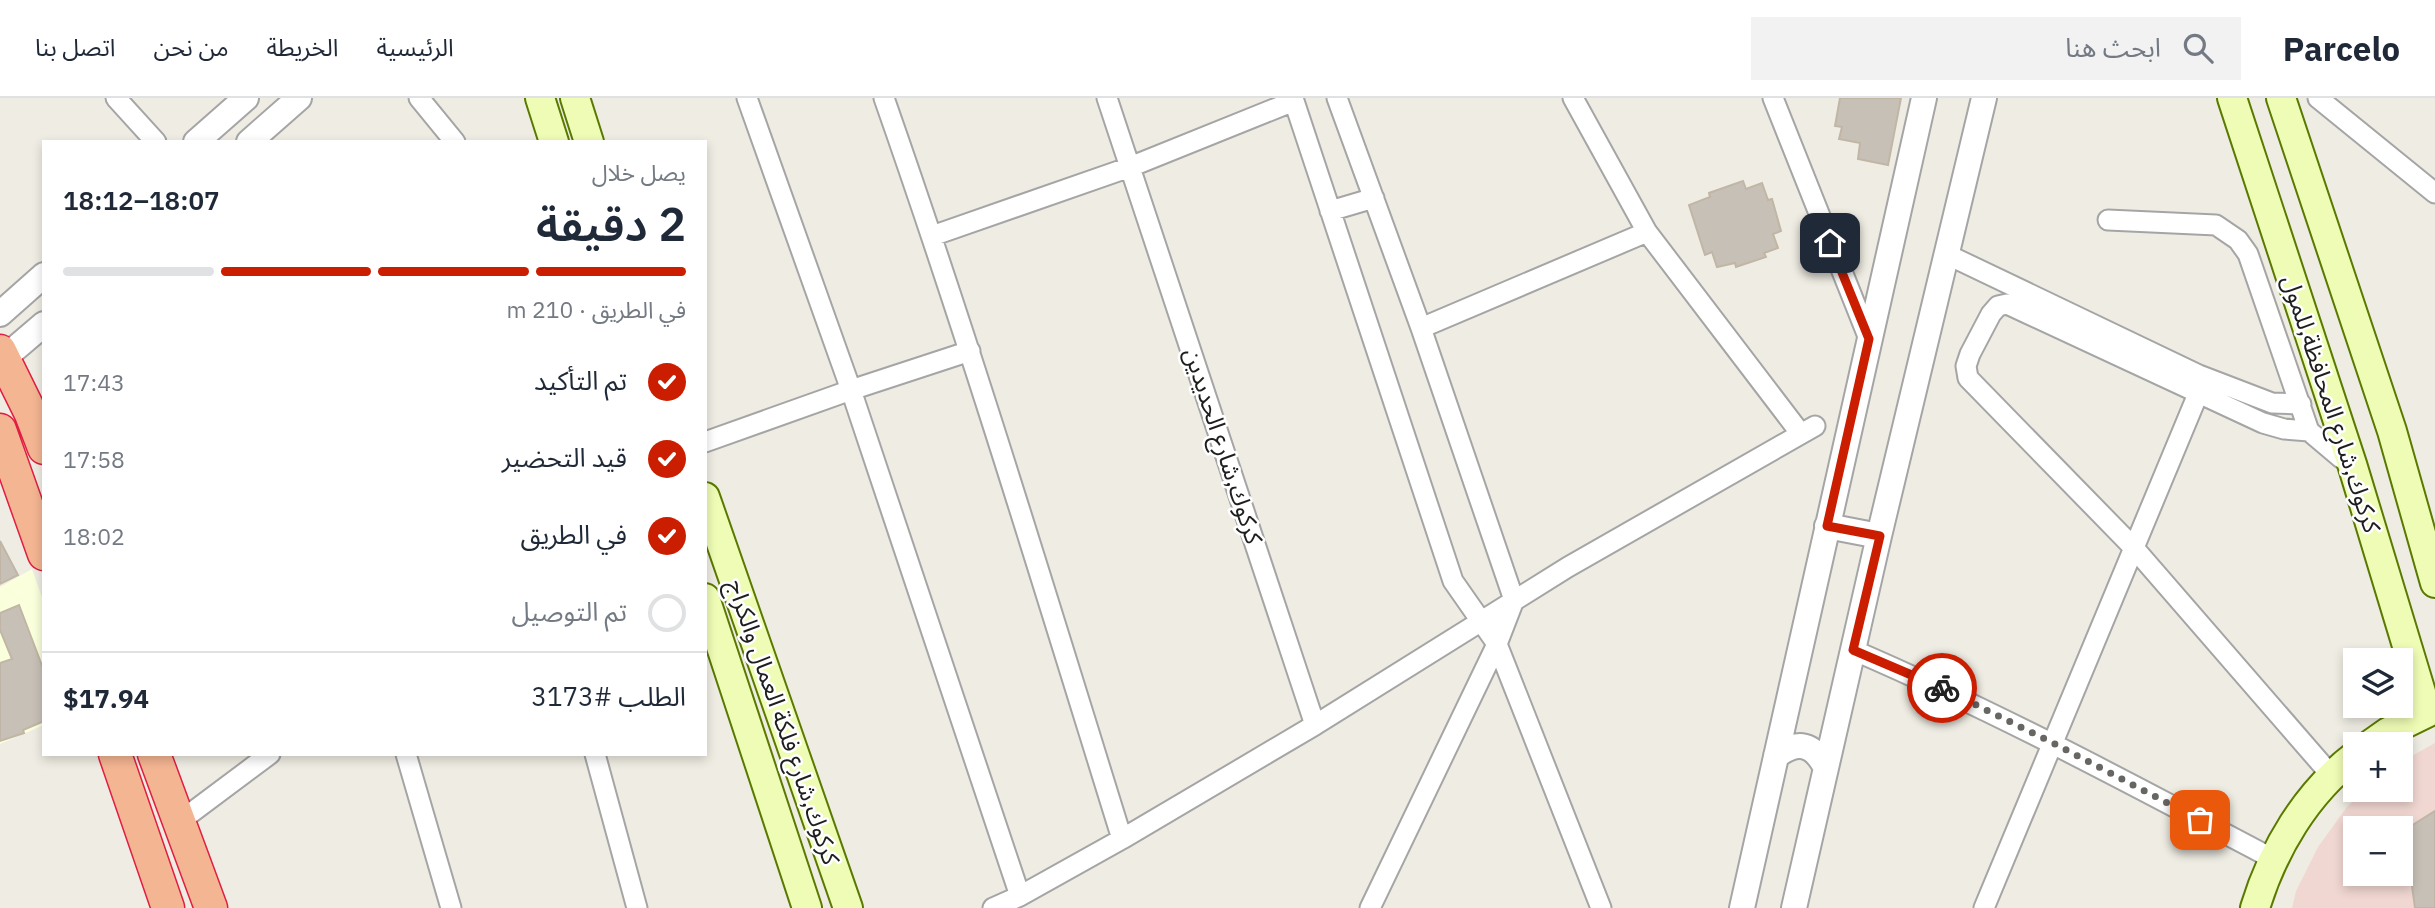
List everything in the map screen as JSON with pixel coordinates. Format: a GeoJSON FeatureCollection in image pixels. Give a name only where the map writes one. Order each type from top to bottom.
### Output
{"type":"FeatureCollection","features":[{"type":"Feature","properties":{"kind":"highway"},"geometry":{"type":"LineString","coordinates":[[2,355],[42,443]]}},
{"type":"Feature","properties":{"kind":"highway"},"geometry":{"type":"LineString","coordinates":[[0,430],[42,548]]}},
{"type":"Feature","properties":{"kind":"highway"},"geometry":{"type":"LineString","coordinates":[[116,756],[168,908]]}},
{"type":"Feature","properties":{"kind":"highway"},"geometry":{"type":"LineString","coordinates":[[155,756],[211,908]]}},
{"type":"Feature","properties":{"kind":"main road"},"geometry":{"type":"LineString","coordinates":[[540,98],[553,140]]}},
{"type":"Feature","properties":{"kind":"main road"},"geometry":{"type":"LineString","coordinates":[[575,98],[588,140]]}},
{"type":"Feature","properties":{"kind":"main road","name":"كركوك,شارع المحافظة,للمول"},"geometry":{"type":"LineString","coordinates":[[2232,98],[2352,464],[2394,605],[2431,710]]}},
{"type":"Feature","properties":{"kind":"main road","name":"كركوك,شارع المحافظة,للمول"},"geometry":{"type":"LineString","coordinates":[[2281,98],[2392,431],[2435,583]]}},
{"type":"Feature","properties":{"kind":"main road","name":"كركوك,شارع فلكة العمال والكراج"},"geometry":{"type":"LineString","coordinates":[[707,503],[848,908]]}},
{"type":"Feature","properties":{"kind":"main road"},"geometry":{"type":"LineString","coordinates":[[2394,605],[2435,591]]}},
{"type":"Feature","properties":{"kind":"main road","name":"كركوك,شارع فلكة العمال والكراج"},"geometry":{"type":"LineString","coordinates":[[707,604],[807,908]]}},
{"type":"Feature","properties":{"kind":"main road"},"geometry":{"type":"LineString","coordinates":[[2388,732],[2431,710]]}},
{"type":"Feature","properties":{"kind":"main road"},"geometry":{"type":"LineString","coordinates":[[2255,908],[2273,859],[2295,821],[2331,775],[2343,765]]}},
{"type":"Feature","properties":{"kind":"street"},"geometry":{"type":"LineString","coordinates":[[116,98],[154,140]]}},
{"type":"Feature","properties":{"kind":"street"},"geometry":{"type":"LineString","coordinates":[[198,140],[246,98]]}},
{"type":"Feature","properties":{"kind":"street"},"geometry":{"type":"LineString","coordinates":[[256,140],[299,98]]}},
{"type":"Feature","properties":{"kind":"street"},"geometry":{"type":"LineString","coordinates":[[419,98],[453,140]]}},
{"type":"Feature","properties":{"kind":"street"},"geometry":{"type":"LineString","coordinates":[[747,98],[851,390],[1020,896]]}},
{"type":"Feature","properties":{"kind":"street"},"geometry":{"type":"LineString","coordinates":[[884,98],[970,351],[1122,839]]}},
{"type":"Feature","properties":{"kind":"street","name":"كركوك,شارع الحديدين"},"geometry":{"type":"LineString","coordinates":[[1107,98],[1315,725]]}},
{"type":"Feature","properties":{"kind":"street"},"geometry":{"type":"LineString","coordinates":[[1337,98],[1422,328],[1514,600],[1497,645],[1370,908]]}},
{"type":"Feature","properties":{"kind":"street"},"geometry":{"type":"LineString","coordinates":[[993,908],[1020,896],[1122,839],[1315,725],[1568,567],[1808,430],[1647,232],[1573,98]]}},
{"type":"Feature","properties":{"kind":"street"},"geometry":{"type":"LineString","coordinates":[[1773,98],[1869,339]]}},
{"type":"Feature","properties":{"kind":"street"},"geometry":{"type":"LineString","coordinates":[[1742,908],[1923,98]]}},
{"type":"Feature","properties":{"kind":"street"},"geometry":{"type":"LineString","coordinates":[[1794,908],[1984,98]]}},
{"type":"Feature","properties":{"kind":"street"},"geometry":{"type":"LineString","coordinates":[[2318,98],[2435,193]]}},
{"type":"Feature","properties":{"kind":"street"},"geometry":{"type":"LineString","coordinates":[[933,236],[1130,167],[1293,100],[1453,581],[1497,645],[1601,908]]}},
{"type":"Feature","properties":{"kind":"street"},"geometry":{"type":"LineString","coordinates":[[1330,211],[1374,198]]}},
{"type":"Feature","properties":{"kind":"street"},"geometry":{"type":"LineString","coordinates":[[2108,220],[2216,225],[2238,240],[2248,254],[2309,431],[2352,464]]}},
{"type":"Feature","properties":{"kind":"street"},"geometry":{"type":"LineString","coordinates":[[1422,328],[1647,232]]}},
{"type":"Feature","properties":{"kind":"street"},"geometry":{"type":"LineString","coordinates":[[1946,254],[2199,375],[2272,403],[2301,404]]}},
{"type":"Feature","properties":{"kind":"street"},"geometry":{"type":"LineString","coordinates":[[0,314],[42,277]]}},
{"type":"Feature","properties":{"kind":"street"},"geometry":{"type":"LineString","coordinates":[[2309,431],[2274,427],[2007,304],[1998,306],[1991,314],[1966,366],[1968,378],[2134,548],[2331,775]]}},
{"type":"Feature","properties":{"kind":"street"},"geometry":{"type":"LineString","coordinates":[[2,355],[42,325]]}},
{"type":"Feature","properties":{"kind":"street"},"geometry":{"type":"LineString","coordinates":[[707,441],[970,351]]}},
{"type":"Feature","properties":{"kind":"street"},"geometry":{"type":"LineString","coordinates":[[1984,908],[2198,394]]}},
{"type":"Feature","properties":{"kind":"street"},"geometry":{"type":"LineString","coordinates":[[1827,526],[1880,536]]}},
{"type":"Feature","properties":{"kind":"street"},"geometry":{"type":"LineString","coordinates":[[1853,650],[1947,690],[2273,859]]}},
{"type":"Feature","properties":{"kind":"street"},"geometry":{"type":"LineString","coordinates":[[1776,756],[1794,746],[1806,747],[1818,755],[1826,768]]}},
{"type":"Feature","properties":{"kind":"street"},"geometry":{"type":"LineString","coordinates":[[179,822],[267,756]]}},
{"type":"Feature","properties":{"kind":"street"},"geometry":{"type":"LineString","coordinates":[[407,756],[451,908]]}},
{"type":"Feature","properties":{"kind":"street"},"geometry":{"type":"LineString","coordinates":[[596,756],[637,908]]}},
{"type":"Feature","properties":{"kind":"shaded area"},"geometry":{"type":"Polygon","coordinates":[[[32,569],[42,597],[42,726],[0,744],[0,587],[32,569]]]}},
{"type":"Feature","properties":{"kind":"shaded area"},"geometry":{"type":"Polygon","coordinates":[[[2435,743],[2435,908],[2292,908],[2296,891],[2318,847],[2352,802],[2413,802],[2413,755],[2435,743]]]}},
{"type":"Feature","properties":{"kind":"building"},"geometry":{"type":"Polygon","coordinates":[[[1840,98],[1901,98],[1888,165],[1858,159],[1860,143],[1839,139],[1842,127],[1835,126],[1840,98]]]}},
{"type":"Feature","properties":{"kind":"building"},"geometry":{"type":"Polygon","coordinates":[[[1743,181],[1746,189],[1762,183],[1768,200],[1772,199],[1781,231],[1773,234],[1778,248],[1764,253],[1766,257],[1736,267],[1735,263],[1717,267],[1712,252],[1705,255],[1689,205],[1710,197],[1709,193],[1743,181]]]}},
{"type":"Feature","properties":{"kind":"building"},"geometry":{"type":"Polygon","coordinates":[[[0,541],[18,575],[0,584],[0,541]]]}},
{"type":"Feature","properties":{"kind":"building"},"geometry":{"type":"Polygon","coordinates":[[[19,605],[42,666],[42,722],[23,730],[24,733],[0,741],[0,663],[12,659],[0,630],[0,613],[19,605]]]}},
{"type":"Feature","properties":{"kind":"building"},"geometry":{"type":"Polygon","coordinates":[[[2435,811],[2435,908],[2415,908],[2412,886],[2413,825],[2435,811]]]}},
{"type":"Feature","properties":{"kind":"way so far"},"geometry":{"type":"LineString","coordinates":[[1942,688],[2200,820]]}},
{"type":"Feature","properties":{"kind":"route"},"geometry":{"type":"LineString","coordinates":[[1830,243],[1869,339],[1827,526],[1880,536],[1853,650],[1942,688]]}}]}
